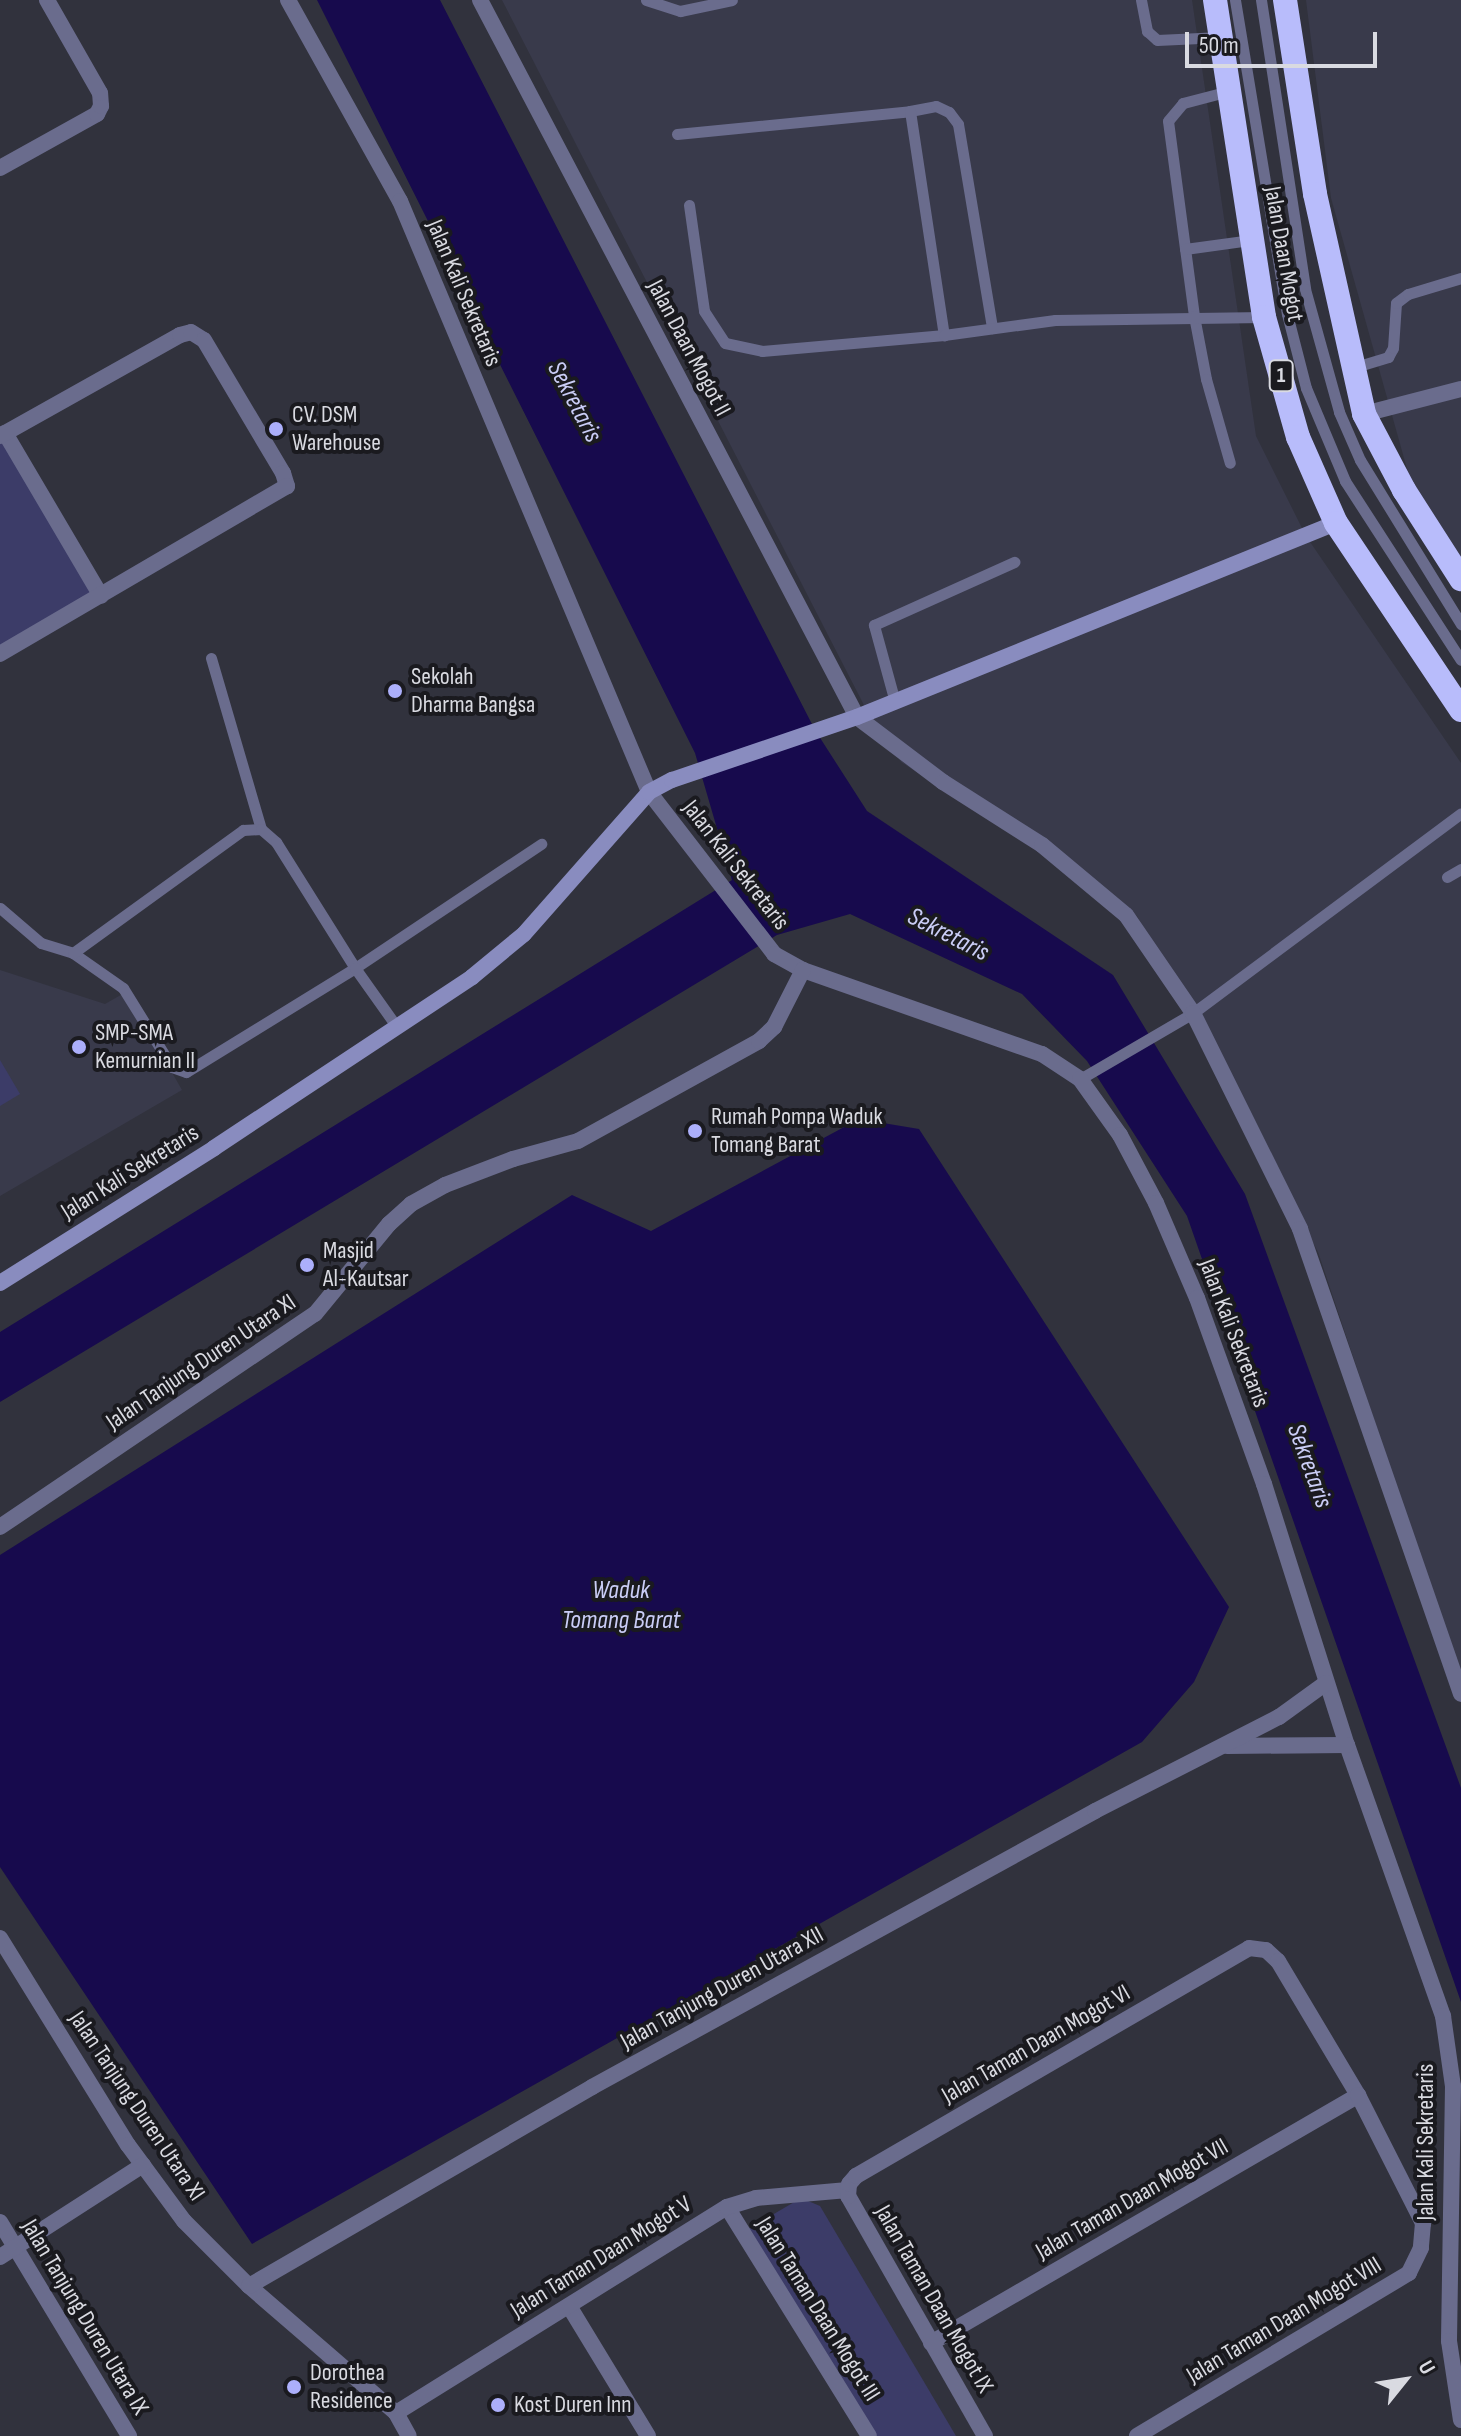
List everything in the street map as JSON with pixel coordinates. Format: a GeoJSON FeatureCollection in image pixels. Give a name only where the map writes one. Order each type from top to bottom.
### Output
{"type":"FeatureCollection","features":[{"type":"Feature","properties":{"kind":"highway","name":"Jalan Daan Mogot"},"geometry":{"type":"LineString","coordinates":[[1215,0],[1264,317],[1298,437],[1336,523],[1461,710]]}},
{"type":"Feature","properties":{"kind":"highway","name":"Jalan Daan Mogot"},"geometry":{"type":"LineString","coordinates":[[1285,0],[1315,194],[1364,414],[1404,490],[1461,579]]}},
{"type":"Feature","properties":{"kind":"street"},"geometry":{"type":"LineString","coordinates":[[0,168],[97,114],[101,106],[100,93],[47,0]]}},
{"type":"Feature","properties":{"kind":"street","name":"Jalan Kali Sekretaris"},"geometry":{"type":"LineString","coordinates":[[288,0],[400,201],[649,792],[774,954],[803,970],[1042,1054],[1082,1078],[1129,1152],[1197,1298],[1264,1484],[1347,1745],[1427,1964],[1450,2055],[1453,2086],[1449,2341],[1461,2420]]}},
{"type":"Feature","properties":{"kind":"street","name":"Jalan Daan Mogot II"},"geometry":{"type":"LineString","coordinates":[[480,0],[857,717]]}},
{"type":"Feature","properties":{"kind":"street"},"geometry":{"type":"LineString","coordinates":[[0,654],[101,596],[287,486],[283,473],[204,340],[191,332],[180,335],[3,434],[101,596]]}},
{"type":"Feature","properties":{"kind":"street"},"geometry":{"type":"LineString","coordinates":[[1364,414],[1461,389]]}},
{"type":"Feature","properties":{"kind":"street"},"geometry":{"type":"LineString","coordinates":[[649,792],[672,780],[857,717],[1336,523]]}},
{"type":"Feature","properties":{"kind":"street"},"geometry":{"type":"LineString","coordinates":[[857,717],[943,782],[1042,845],[1126,915],[1193,1013],[1300,1229],[1461,1694]]}},
{"type":"Feature","properties":{"kind":"street","name":"Jalan Kali Sekretaris"},"geometry":{"type":"LineString","coordinates":[[0,1283],[472,977],[524,934],[649,792]]}},
{"type":"Feature","properties":{"kind":"street","name":"Jalan Tanjung Duren Utara XI"},"geometry":{"type":"LineString","coordinates":[[0,1527],[315,1314],[389,1224],[411,1204],[445,1185],[513,1159],[578,1141],[759,1041],[774,1027],[803,970]]}},
{"type":"Feature","properties":{"kind":"street","name":"Jalan Tanjung Duren Utara XII"},"geometry":{"type":"LineString","coordinates":[[249,2286],[592,2087],[1095,1811],[1279,1717],[1326,1683]]}},
{"type":"Feature","properties":{"kind":"street","name":"Jalan Tanjung Duren Utara XII"},"geometry":{"type":"LineString","coordinates":[[1226,1746],[1347,1745]]}},
{"type":"Feature","properties":{"kind":"street","name":"Jalan Tanjung Duren Utara XI"},"geometry":{"type":"LineString","coordinates":[[0,1938],[143,2165],[184,2221],[249,2286],[396,2413],[409,2436]]}},
{"type":"Feature","properties":{"kind":"street","name":"Jalan Taman Daan Mogot VI"},"geometry":{"type":"LineString","coordinates":[[848,2187],[856,2176],[1249,1948],[1266,1950],[1278,1961],[1358,2095]]}},
{"type":"Feature","properties":{"kind":"street","name":"Jalan Taman Daan Mogot VIII"},"geometry":{"type":"LineString","coordinates":[[1137,2436],[1409,2273],[1421,2248],[1423,2223],[1358,2095]]}},
{"type":"Feature","properties":{"kind":"street","name":"Jalan Taman Daan Mogot VII"},"geometry":{"type":"LineString","coordinates":[[931,2343],[1358,2095]]}},
{"type":"Feature","properties":{"kind":"street"},"geometry":{"type":"LineString","coordinates":[[0,2257],[143,2165]]}},
{"type":"Feature","properties":{"kind":"street","name":"Jalan Taman Daan Mogot V"},"geometry":{"type":"LineString","coordinates":[[396,2413],[727,2207],[756,2198],[848,2187]]}},
{"type":"Feature","properties":{"kind":"street","name":"Jalan Taman Daan Mogot IX"},"geometry":{"type":"LineString","coordinates":[[848,2187],[848,2196],[985,2436]]}},
{"type":"Feature","properties":{"kind":"street","name":"Jalan Taman Daan Mogot III"},"geometry":{"type":"LineString","coordinates":[[727,2207],[869,2436]]}},
{"type":"Feature","properties":{"kind":"street","name":"Jalan Tanjung Duren Utara IX"},"geometry":{"type":"LineString","coordinates":[[0,2222],[129,2436]]}},
{"type":"Feature","properties":{"kind":"street"},"geometry":{"type":"LineString","coordinates":[[569,2306],[648,2436]]}},
{"type":"Feature","properties":{"kind":"lane"},"geometry":{"type":"LineString","coordinates":[[646,0],[680,11],[732,0]]}},
{"type":"Feature","properties":{"kind":"lane"},"geometry":{"type":"LineString","coordinates":[[1141,0],[1147,31],[1157,40],[1221,37]]}},
{"type":"Feature","properties":{"kind":"lane"},"geometry":{"type":"LineString","coordinates":[[1235,0],[1287,314],[1306,388],[1345,481],[1461,660]]}},
{"type":"Feature","properties":{"kind":"lane"},"geometry":{"type":"LineString","coordinates":[[1261,0],[1305,289],[1339,412],[1360,460],[1461,624]]}},
{"type":"Feature","properties":{"kind":"lane"},"geometry":{"type":"LineString","coordinates":[[1229,91],[1183,103],[1169,117],[1194,316],[1209,391],[1230,463]]}},
{"type":"Feature","properties":{"kind":"lane"},"geometry":{"type":"LineString","coordinates":[[677,134],[936,106],[949,112],[958,124],[992,328]]}},
{"type":"Feature","properties":{"kind":"lane"},"geometry":{"type":"LineString","coordinates":[[910,111],[944,335]]}},
{"type":"Feature","properties":{"kind":"lane"},"geometry":{"type":"LineString","coordinates":[[689,205],[704,311],[725,343],[762,351],[944,335],[1055,320],[1264,317]]}},
{"type":"Feature","properties":{"kind":"lane"},"geometry":{"type":"LineString","coordinates":[[1185,249],[1251,240]]}},
{"type":"Feature","properties":{"kind":"lane"},"geometry":{"type":"LineString","coordinates":[[1352,368],[1388,357],[1393,348],[1396,303],[1408,294],[1461,278]]}},
{"type":"Feature","properties":{"kind":"lane"},"geometry":{"type":"LineString","coordinates":[[895,702],[874,625],[1014,562]]}},
{"type":"Feature","properties":{"kind":"lane"},"geometry":{"type":"LineString","coordinates":[[211,658],[261,829],[276,842],[355,968],[397,1027]]}},
{"type":"Feature","properties":{"kind":"lane"},"geometry":{"type":"LineString","coordinates":[[1082,1078],[1193,1013],[1461,813]]}},
{"type":"Feature","properties":{"kind":"lane"},"geometry":{"type":"LineString","coordinates":[[73,953],[243,830],[261,829]]}},
{"type":"Feature","properties":{"kind":"lane"},"geometry":{"type":"LineString","coordinates":[[0,908],[41,943],[73,953],[123,988],[172,1067],[186,1072],[355,968],[541,844]]}},
{"type":"Feature","properties":{"kind":"lane"},"geometry":{"type":"LineString","coordinates":[[1447,877],[1461,869]]}},
{"type":"Feature","properties":{"kind":"shaded area"},"geometry":{"type":"Polygon","coordinates":[[[502,0],[1192,0],[1256,436],[1306,536],[1461,763],[1461,1679],[1318,1252],[1137,916],[901,762],[867,711],[502,0]]]}},
{"type":"Feature","properties":{"kind":"shaded area"},"geometry":{"type":"Polygon","coordinates":[[[1306,0],[1461,0],[1461,585],[1420,515],[1331,198],[1306,0]]]}},
{"type":"Feature","properties":{"kind":"shaded area"},"geometry":{"type":"Polygon","coordinates":[[[4,440],[97,596],[0,651],[0,442],[4,440]]]}},
{"type":"Feature","properties":{"kind":"shaded area","name":"SMP-SMA Kemurnian II"},"geometry":{"type":"Polygon","coordinates":[[[0,970],[105,1004],[126,992],[182,1090],[0,1196],[0,970]]]}},
{"type":"Feature","properties":{"kind":"shaded area"},"geometry":{"type":"Polygon","coordinates":[[[0,1060],[20,1094],[0,1106],[0,1060]]]}},
{"type":"Feature","properties":{"kind":"shaded area"},"geometry":{"type":"Polygon","coordinates":[[[801,2198],[820,2206],[956,2436],[865,2436],[747,2230],[801,2198]]]}},
{"type":"Feature","properties":{"kind":"water","name":"Sekretaris"},"geometry":{"type":"Polygon","coordinates":[[[317,0],[440,0],[815,730],[867,811],[1113,975],[1245,1194],[1461,1788],[1461,2002],[1187,1216],[1087,1061],[1022,994],[850,914],[777,935],[0,1402],[0,1332],[732,880],[695,753],[317,0]]]}},
{"type":"Feature","properties":{"kind":"water","name":"Waduk Tomang Barat"},"geometry":{"type":"Polygon","coordinates":[[[859,1119],[919,1129],[1229,1607],[1194,1682],[1142,1742],[252,2244],[0,1867],[0,1555],[572,1195],[651,1231],[859,1119]]]}},
{"type":"Feature","properties":{"kind":"place","name":"CV. DSM Warehouse"},"geometry":{"type":"Point","coordinates":[276,429]}},
{"type":"Feature","properties":{"kind":"place","name":"Sekolah Dharma Bangsa"},"geometry":{"type":"Point","coordinates":[395,691]}},
{"type":"Feature","properties":{"kind":"place","name":"SMP-SMA Kemurnian II"},"geometry":{"type":"Point","coordinates":[79,1047]}},
{"type":"Feature","properties":{"kind":"place","name":"Rumah Pompa Waduk Tomang Barat"},"geometry":{"type":"Point","coordinates":[695,1131]}},
{"type":"Feature","properties":{"kind":"place","name":"Masjid Al-Kautsar"},"geometry":{"type":"Point","coordinates":[307,1265]}},
{"type":"Feature","properties":{"kind":"place","name":"Dorothea Residence"},"geometry":{"type":"Point","coordinates":[294,2387]}},
{"type":"Feature","properties":{"kind":"place","name":"Kost Duren Inn"},"geometry":{"type":"Point","coordinates":[498,2405]}}]}
